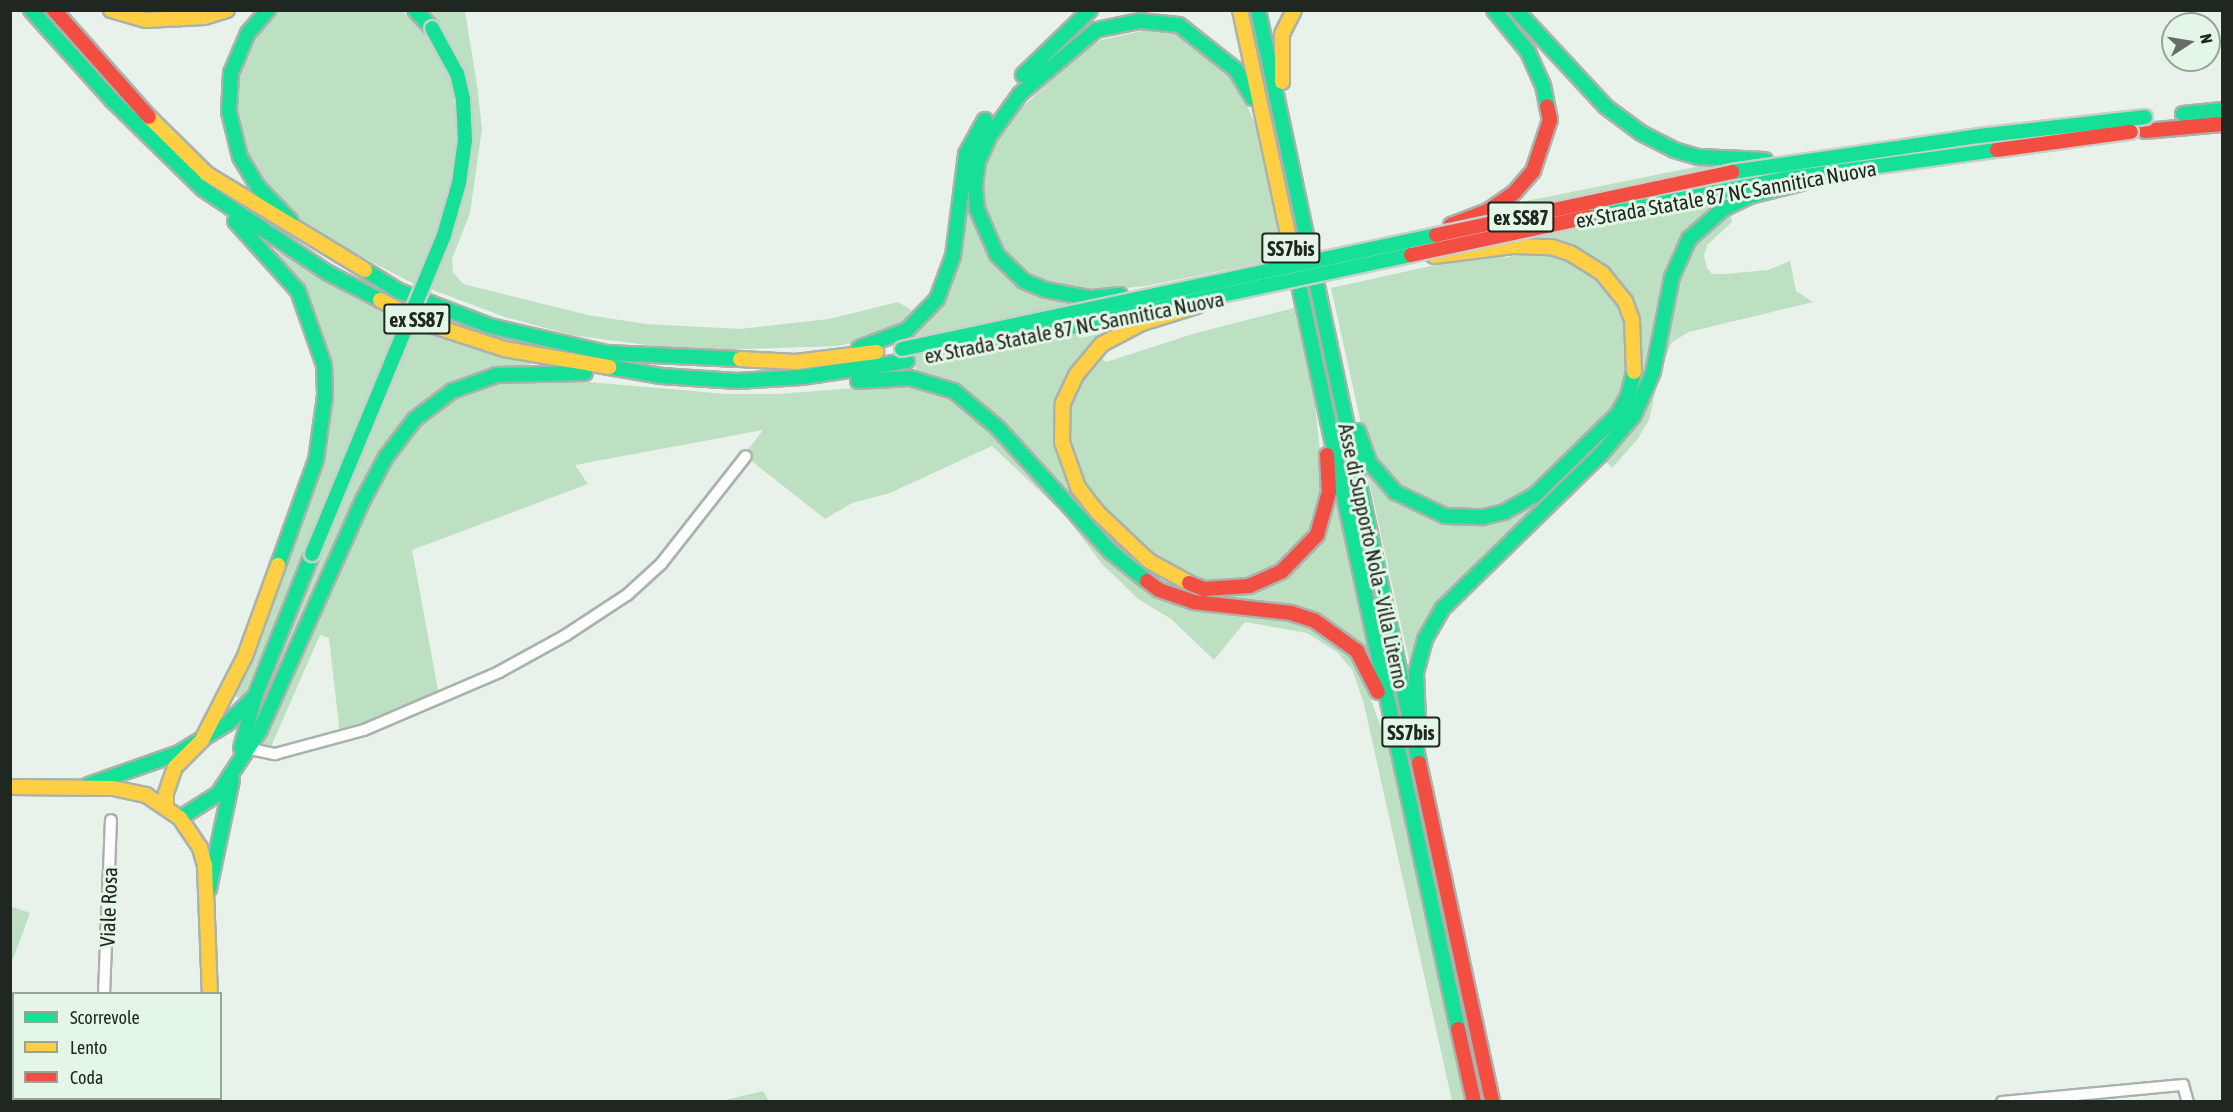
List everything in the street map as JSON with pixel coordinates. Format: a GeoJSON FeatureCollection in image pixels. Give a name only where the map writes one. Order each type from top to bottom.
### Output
{"type":"FeatureCollection","features":[{"type":"Feature","properties":{"kind":"main road","name":"ex Strada Statale 87 NC Sannitica Nuova"},"geometry":{"type":"LineString","coordinates":[[31,10],[112,100],[203,189],[328,273],[425,323],[504,349],[661,376],[737,381],[802,377],[905,355],[1155,295],[1753,168],[1833,156],[2145,124],[2223,124]]}},
{"type":"Feature","properties":{"kind":"main road","name":"ex Strada Statale 87 NC Sannitica Nuova"},"geometry":{"type":"LineString","coordinates":[[54,10],[130,99],[207,174],[309,240],[399,291],[490,326],[607,353],[796,362],[905,355],[1210,300],[1678,198],[2223,110]]}},
{"type":"Feature","properties":{"kind":"main road"},"geometry":{"type":"LineString","coordinates":[[111,10],[146,20],[204,17],[226,10]]}},
{"type":"Feature","properties":{"kind":"main road"},"geometry":{"type":"LineString","coordinates":[[268,10],[248,33],[231,73],[229,112],[240,157],[258,187],[309,240]]}},
{"type":"Feature","properties":{"kind":"main road"},"geometry":{"type":"LineString","coordinates":[[209,889],[236,766],[255,696],[444,235],[459,183],[465,140],[463,99],[458,74],[432,28],[416,10]]}},
{"type":"Feature","properties":{"kind":"main road"},"geometry":{"type":"LineString","coordinates":[[1090,10],[1020,94],[989,137],[978,162],[977,209],[985,233],[997,255],[1024,281],[1046,290],[1089,298],[1155,295]]}},
{"type":"Feature","properties":{"kind":"main road","name":"Asse di Supporto Nola - Villa Literno"},"geometry":{"type":"LineString","coordinates":[[1240,10],[1259,108],[1322,387],[1474,1101]]}},
{"type":"Feature","properties":{"kind":"main road","name":"Asse di Supporto Nola - Villa Literno"},"geometry":{"type":"LineString","coordinates":[[1258,10],[1492,1101]]}},
{"type":"Feature","properties":{"kind":"main road"},"geometry":{"type":"LineString","coordinates":[[1288,150],[1281,74],[1282,34],[1294,10]]}},
{"type":"Feature","properties":{"kind":"main road"},"geometry":{"type":"LineString","coordinates":[[1516,10],[1606,107],[1641,133],[1674,150],[1699,157],[1749,161],[1833,156]]}},
{"type":"Feature","properties":{"kind":"main road"},"geometry":{"type":"LineString","coordinates":[[1418,239],[1488,211],[1514,193],[1533,171],[1543,149],[1550,120],[1543,85],[1528,52],[1495,11]]}},
{"type":"Feature","properties":{"kind":"main road"},"geometry":{"type":"LineString","coordinates":[[796,362],[866,346],[907,330],[937,299],[947,279],[966,154],[992,109],[1041,68],[1096,30],[1140,21],[1179,25],[1236,70],[1259,108]]}},
{"type":"Feature","properties":{"kind":"main road"},"geometry":{"type":"LineString","coordinates":[[1433,831],[1417,713],[1416,673],[1425,639],[1442,609],[1625,428],[1646,394],[1660,348],[1672,277],[1689,239],[1704,222],[1723,209],[1828,172]]}},
{"type":"Feature","properties":{"kind":"main road"},"geometry":{"type":"LineString","coordinates":[[166,808],[166,793],[175,766],[202,740],[245,656],[312,471],[325,396],[324,365],[298,291],[268,254],[203,189]]}},
{"type":"Feature","properties":{"kind":"main road"},"geometry":{"type":"LineString","coordinates":[[1333,362],[1347,388],[1369,462],[1395,492],[1428,511],[1463,518],[1504,512],[1535,495],[1589,445],[1618,414],[1628,396],[1636,361],[1632,320],[1624,301],[1602,273],[1570,253],[1551,247],[1513,246],[1408,257]]}},
{"type":"Feature","properties":{"kind":"main road"},"geometry":{"type":"LineString","coordinates":[[1210,300],[1142,323],[1102,344],[1076,375],[1063,403],[1062,442],[1078,487],[1120,535],[1174,578],[1204,589],[1249,586],[1282,571],[1317,535],[1327,500],[1322,387]]}},
{"type":"Feature","properties":{"kind":"main road"},"geometry":{"type":"LineString","coordinates":[[180,818],[210,802],[271,712],[363,500],[386,457],[432,403],[474,381],[521,372],[661,376]]}},
{"type":"Feature","properties":{"kind":"main road"},"geometry":{"type":"LineString","coordinates":[[802,377],[839,382],[910,378],[954,391],[998,428],[1111,552],[1159,590],[1193,602],[1291,613],[1332,630],[1356,651],[1368,669],[1397,742]]}},
{"type":"Feature","properties":{"kind":"main road"},"geometry":{"type":"LineString","coordinates":[[88,785],[179,753],[228,723],[255,696]]}},
{"type":"Feature","properties":{"kind":"main road"},"geometry":{"type":"LineString","coordinates":[[202,740],[220,735],[228,738],[234,745],[236,766]]}},
{"type":"Feature","properties":{"kind":"main road"},"geometry":{"type":"LineString","coordinates":[[10,787],[88,785],[146,795],[180,818],[200,848],[209,889],[210,992]]}},
{"type":"Feature","properties":{"kind":"street"},"geometry":{"type":"LineString","coordinates":[[246,748],[264,753],[285,752],[364,730],[441,700],[566,635],[627,595],[661,564],[746,456]]}},
{"type":"Feature","properties":{"kind":"street","name":"Viale Rosa"},"geometry":{"type":"LineString","coordinates":[[104,992],[111,820]]}},
{"type":"Feature","properties":{"kind":"street"},"geometry":{"type":"LineString","coordinates":[[2002,1101],[2183,1084],[2188,1101]]}},
{"type":"Feature","properties":{"kind":"green space"},"geometry":{"type":"Polygon","coordinates":[[[278,11],[402,11],[421,29],[452,80],[457,151],[442,218],[416,285],[313,231],[261,182],[238,130],[239,73],[265,22],[278,11]]]}},
{"type":"Feature","properties":{"kind":"green space"},"geometry":{"type":"Polygon","coordinates":[[[429,11],[465,11],[477,85],[482,129],[470,213],[452,259],[453,272],[463,284],[588,315],[646,324],[740,329],[829,319],[898,302],[912,310],[896,329],[873,339],[838,346],[692,351],[571,335],[505,317],[430,289],[468,82],[457,53],[429,11]]]}},
{"type":"Feature","properties":{"kind":"green space"},"geometry":{"type":"Polygon","coordinates":[[[1151,29],[1171,32],[1207,49],[1234,77],[1254,121],[1284,258],[1146,286],[1073,293],[1081,338],[1112,331],[1089,349],[1106,362],[1196,333],[1294,308],[1315,405],[1323,479],[1319,513],[1299,550],[1284,563],[1241,584],[1204,583],[1180,575],[1150,555],[1120,525],[1112,535],[1140,563],[1181,588],[1209,595],[1241,594],[1263,588],[1304,561],[1322,534],[1333,496],[1337,495],[1372,664],[1355,642],[1322,618],[1288,607],[1191,595],[1152,578],[1110,538],[1102,548],[1159,595],[1187,605],[1302,621],[1334,638],[1357,662],[1393,760],[1466,1101],[1452,1101],[1364,704],[1353,671],[1337,652],[1307,633],[1245,622],[1214,660],[1171,619],[1138,599],[1102,564],[1064,514],[992,446],[890,493],[852,503],[825,519],[744,455],[763,430],[575,465],[588,484],[412,550],[439,695],[340,735],[329,638],[320,635],[270,749],[260,749],[356,533],[397,451],[436,409],[489,382],[532,377],[726,394],[778,394],[880,386],[923,389],[926,376],[917,374],[910,338],[939,307],[952,282],[969,172],[983,136],[995,144],[1014,115],[1080,53],[1101,40],[1151,29]]]}},
{"type":"Feature","properties":{"kind":"green space"},"geometry":{"type":"Polygon","coordinates":[[[1710,164],[1727,201],[1732,222],[1707,245],[1704,256],[1707,268],[1712,274],[1725,274],[1768,270],[1790,261],[1796,291],[1813,302],[1689,332],[1672,342],[1661,367],[1649,420],[1637,440],[1612,468],[1597,451],[1453,589],[1433,614],[1410,665],[1367,472],[1407,508],[1425,516],[1448,523],[1489,521],[1509,515],[1544,494],[1594,447],[1587,438],[1527,493],[1492,509],[1467,512],[1441,510],[1406,494],[1387,478],[1366,446],[1331,288],[1467,258],[1502,252],[1503,258],[1535,252],[1526,208],[1502,213],[1517,203],[1710,164]]]}},
{"type":"Feature","properties":{"kind":"green space"},"geometry":{"type":"Polygon","coordinates":[[[271,249],[533,363],[408,419],[264,709],[313,530],[243,699],[234,696],[331,388],[271,249]]]}},
{"type":"Feature","properties":{"kind":"green space"},"geometry":{"type":"Polygon","coordinates":[[[10,906],[30,913],[13,959],[11,958],[10,906]]]}},
{"type":"Feature","properties":{"kind":"green space"},"geometry":{"type":"Polygon","coordinates":[[[763,1091],[769,1101],[721,1101],[763,1091]]]}},
{"type":"Feature","properties":{"kind":"traffic: fast"},"geometry":{"type":"LineString","coordinates":[[31,10],[112,100],[203,189],[328,273],[380,300]]}},
{"type":"Feature","properties":{"kind":"traffic: fast"},"geometry":{"type":"LineString","coordinates":[[268,10],[248,33],[231,73],[229,112],[240,157],[258,187],[291,221]]}},
{"type":"Feature","properties":{"kind":"traffic: fast"},"geometry":{"type":"LineString","coordinates":[[415,10],[432,28]]}},
{"type":"Feature","properties":{"kind":"traffic: fast"},"geometry":{"type":"LineString","coordinates":[[1023,75],[1090,10]]}},
{"type":"Feature","properties":{"kind":"traffic: fast"},"geometry":{"type":"LineString","coordinates":[[1258,10],[1419,763]]}},
{"type":"Feature","properties":{"kind":"traffic: fast"},"geometry":{"type":"LineString","coordinates":[[1494,10],[1528,52],[1543,85],[1547,106]]}},
{"type":"Feature","properties":{"kind":"traffic: fast"},"geometry":{"type":"LineString","coordinates":[[1516,10],[1606,107],[1641,133],[1674,150],[1699,157],[1765,160]]}},
{"type":"Feature","properties":{"kind":"traffic: fast"},"geometry":{"type":"LineString","coordinates":[[1120,295],[1089,298],[1046,290],[1024,281],[997,255],[977,209],[975,186],[978,162],[989,137],[1020,94],[1096,30],[1140,21],[1179,25],[1236,70],[1253,98]]}},
{"type":"Feature","properties":{"kind":"traffic: fast"},"geometry":{"type":"LineString","coordinates":[[312,554],[444,235],[459,183],[465,140],[463,99],[457,74],[432,28]]}},
{"type":"Feature","properties":{"kind":"traffic: fast"},"geometry":{"type":"LineString","coordinates":[[2183,114],[2222,110]]}},
{"type":"Feature","properties":{"kind":"traffic: fast"},"geometry":{"type":"LineString","coordinates":[[1732,172],[1979,136],[2145,117]]}},
{"type":"Feature","properties":{"kind":"traffic: fast"},"geometry":{"type":"LineString","coordinates":[[859,348],[907,330],[937,299],[953,256],[966,154],[985,120]]}},
{"type":"Feature","properties":{"kind":"traffic: fast"},"geometry":{"type":"LineString","coordinates":[[1589,217],[1784,179],[1997,150]]}},
{"type":"Feature","properties":{"kind":"traffic: fast"},"geometry":{"type":"LineString","coordinates":[[1418,721],[1416,673],[1425,639],[1442,609],[1600,455],[1634,415],[1653,372],[1672,277],[1689,239],[1723,209],[1750,196],[1801,183]]}},
{"type":"Feature","properties":{"kind":"traffic: fast"},"geometry":{"type":"LineString","coordinates":[[235,221],[298,291],[324,365],[325,396],[316,460],[278,565]]}},
{"type":"Feature","properties":{"kind":"traffic: fast"},"geometry":{"type":"LineString","coordinates":[[902,349],[1436,235]]}},
{"type":"Feature","properties":{"kind":"traffic: fast"},"geometry":{"type":"LineString","coordinates":[[954,352],[1411,255]]}},
{"type":"Feature","properties":{"kind":"traffic: fast"},"geometry":{"type":"LineString","coordinates":[[365,270],[399,291],[490,326],[607,353],[740,359]]}},
{"type":"Feature","properties":{"kind":"traffic: fast"},"geometry":{"type":"LineString","coordinates":[[1297,276],[1458,1029]]}},
{"type":"Feature","properties":{"kind":"traffic: fast"},"geometry":{"type":"LineString","coordinates":[[609,367],[661,376],[737,381],[802,377],[907,361]]}},
{"type":"Feature","properties":{"kind":"traffic: fast"},"geometry":{"type":"LineString","coordinates":[[1358,431],[1369,462],[1395,492],[1445,516],[1483,517],[1504,512],[1535,495],[1618,414],[1628,396],[1634,372]]}},
{"type":"Feature","properties":{"kind":"traffic: fast"},"geometry":{"type":"LineString","coordinates":[[180,818],[218,794],[260,730],[363,500],[386,457],[415,419],[452,391],[497,375],[585,373]]}},
{"type":"Feature","properties":{"kind":"traffic: fast"},"geometry":{"type":"LineString","coordinates":[[858,381],[910,378],[954,391],[998,428],[1111,552],[1147,581]]}},
{"type":"Feature","properties":{"kind":"traffic: fast"},"geometry":{"type":"LineString","coordinates":[[241,748],[255,696],[312,554]]}},
{"type":"Feature","properties":{"kind":"traffic: fast"},"geometry":{"type":"LineString","coordinates":[[88,785],[179,753],[228,723],[253,698]]}},
{"type":"Feature","properties":{"kind":"traffic: fast"},"geometry":{"type":"LineString","coordinates":[[209,889],[232,780]]}},
{"type":"Feature","properties":{"kind":"traffic: slow"},"geometry":{"type":"LineString","coordinates":[[111,10],[146,20],[204,17],[227,10]]}},
{"type":"Feature","properties":{"kind":"traffic: slow"},"geometry":{"type":"LineString","coordinates":[[1240,10],[1297,276]]}},
{"type":"Feature","properties":{"kind":"traffic: slow"},"geometry":{"type":"LineString","coordinates":[[1282,82],[1282,34],[1294,10]]}},
{"type":"Feature","properties":{"kind":"traffic: slow"},"geometry":{"type":"LineString","coordinates":[[149,117],[207,174],[365,270]]}},
{"type":"Feature","properties":{"kind":"traffic: slow"},"geometry":{"type":"LineString","coordinates":[[1434,256],[1513,246],[1551,247],[1570,253],[1602,273],[1625,301],[1632,320],[1634,372]]}},
{"type":"Feature","properties":{"kind":"traffic: slow"},"geometry":{"type":"LineString","coordinates":[[380,300],[425,323],[504,349],[609,367]]}},
{"type":"Feature","properties":{"kind":"traffic: slow"},"geometry":{"type":"LineString","coordinates":[[1189,583],[1149,561],[1098,513],[1078,487],[1062,442],[1063,403],[1076,375],[1102,344],[1142,323],[1197,306]]}},
{"type":"Feature","properties":{"kind":"traffic: slow"},"geometry":{"type":"LineString","coordinates":[[740,359],[796,362],[876,352]]}},
{"type":"Feature","properties":{"kind":"traffic: slow"},"geometry":{"type":"LineString","coordinates":[[166,808],[166,793],[175,767],[202,740],[245,656],[278,565]]}},
{"type":"Feature","properties":{"kind":"traffic: slow"},"geometry":{"type":"LineString","coordinates":[[10,787],[113,788],[146,795],[180,818],[200,848],[205,866],[210,992]]}},
{"type":"Feature","properties":{"kind":"traffic: jam"},"geometry":{"type":"LineString","coordinates":[[54,10],[149,117]]}},
{"type":"Feature","properties":{"kind":"traffic: jam"},"geometry":{"type":"LineString","coordinates":[[1451,225],[1488,211],[1514,193],[1533,171],[1550,120],[1547,106]]}},
{"type":"Feature","properties":{"kind":"traffic: jam"},"geometry":{"type":"LineString","coordinates":[[2145,131],[2222,124]]}},
{"type":"Feature","properties":{"kind":"traffic: jam"},"geometry":{"type":"LineString","coordinates":[[1997,150],[2131,132]]}},
{"type":"Feature","properties":{"kind":"traffic: jam"},"geometry":{"type":"LineString","coordinates":[[1436,235],[1732,172]]}},
{"type":"Feature","properties":{"kind":"traffic: jam"},"geometry":{"type":"LineString","coordinates":[[1411,255],[1589,217]]}},
{"type":"Feature","properties":{"kind":"traffic: jam"},"geometry":{"type":"LineString","coordinates":[[1189,583],[1204,589],[1249,586],[1282,571],[1317,535],[1329,492],[1327,455]]}},
{"type":"Feature","properties":{"kind":"traffic: jam"},"geometry":{"type":"LineString","coordinates":[[1147,581],[1159,590],[1193,602],[1291,613],[1315,621],[1357,651],[1378,692]]}},
{"type":"Feature","properties":{"kind":"traffic: jam"},"geometry":{"type":"LineString","coordinates":[[1419,763],[1492,1102]]}},
{"type":"Feature","properties":{"kind":"traffic: jam"},"geometry":{"type":"LineString","coordinates":[[1458,1029],[1474,1102]]}}]}
